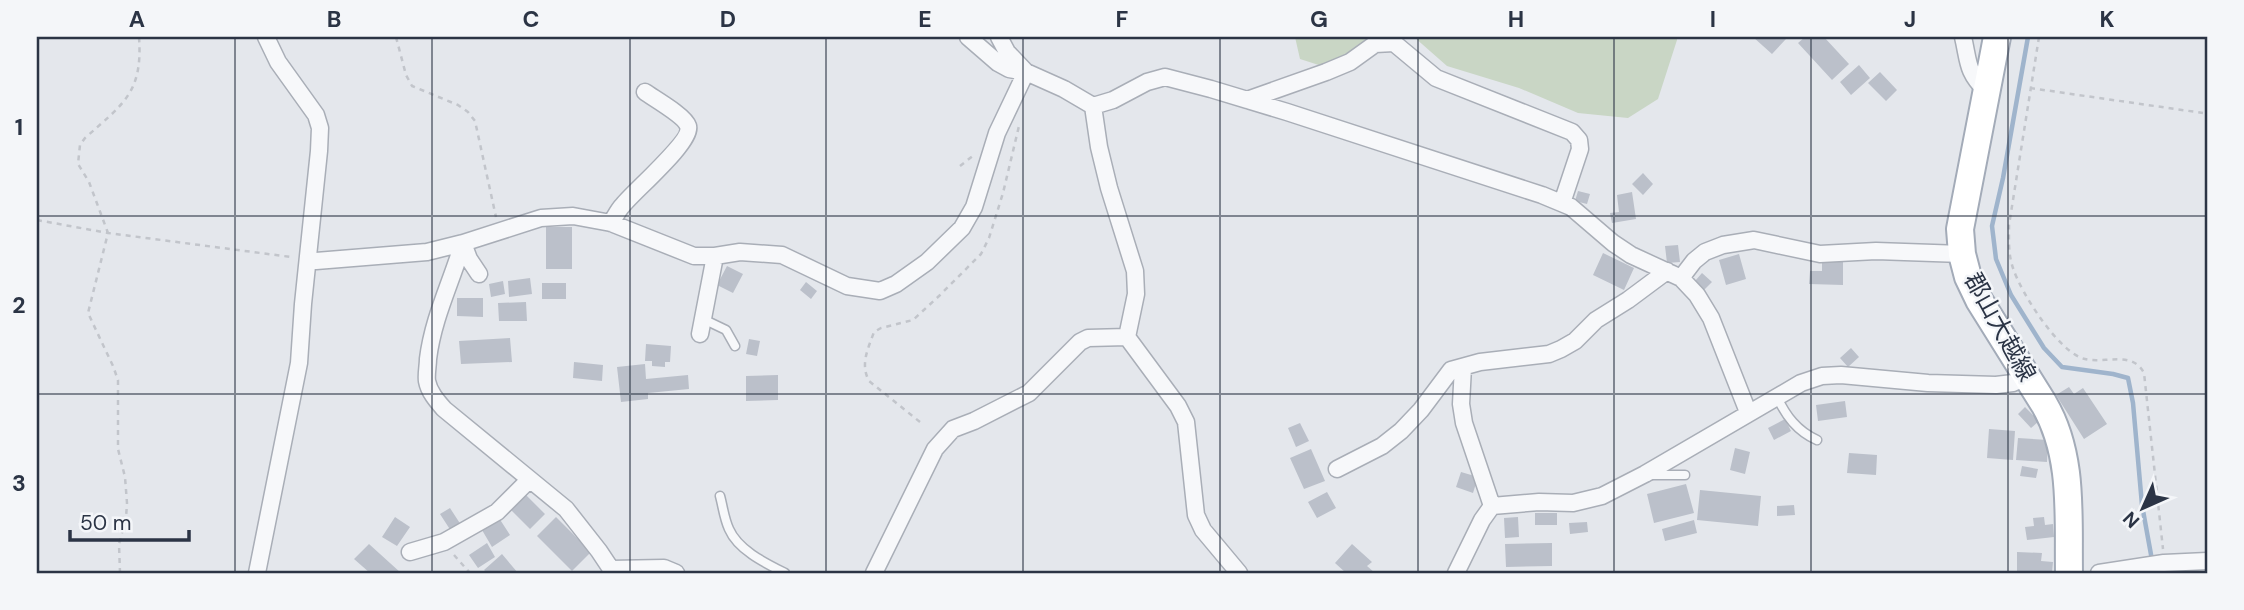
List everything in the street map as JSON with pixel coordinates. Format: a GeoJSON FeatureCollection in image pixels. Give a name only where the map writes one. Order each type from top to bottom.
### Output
{"type":"FeatureCollection","features":[{"type":"Feature","properties":{"kind":"main road","name":"郡山大越線"},"geometry":{"type":"LineString","coordinates":[[1997,37],[1960,229],[1962,254],[1979,300],[2054,421],[2068,480],[2070,573]]}},
{"type":"Feature","properties":{"kind":"street"},"geometry":{"type":"LineString","coordinates":[[257,573],[299,363],[320,128],[316,115],[278,62],[266,37]]}},
{"type":"Feature","properties":{"kind":"street"},"geometry":{"type":"LineString","coordinates":[[968,37],[998,63],[1064,89],[1093,106],[1113,100],[1147,82],[1166,77],[1247,100],[1571,207],[1613,243],[1631,255],[1674,274],[1697,295],[1712,318],[1748,412]]}},
{"type":"Feature","properties":{"kind":"street"},"geometry":{"type":"LineString","coordinates":[[999,37],[1007,52],[1026,72]]}},
{"type":"Feature","properties":{"kind":"street"},"geometry":{"type":"LineString","coordinates":[[1963,37],[1974,79],[1986,91]]}},
{"type":"Feature","properties":{"kind":"street"},"geometry":{"type":"LineString","coordinates":[[1247,100],[1350,62],[1375,44],[1394,43],[1436,78],[1572,132],[1579,140],[1580,149],[1562,203]]}},
{"type":"Feature","properties":{"kind":"street"},"geometry":{"type":"LineString","coordinates":[[309,259],[316,261],[427,252],[541,218],[573,216],[611,223],[694,256],[740,252],[772,253],[847,286],[880,291],[896,284],[927,262],[962,229],[974,207],[997,133],[1026,72]]}},
{"type":"Feature","properties":{"kind":"street"},"geometry":{"type":"LineString","coordinates":[[611,223],[622,206],[681,144],[688,131],[688,124],[682,118],[645,92]]}},
{"type":"Feature","properties":{"kind":"street"},"geometry":{"type":"LineString","coordinates":[[1093,106],[1099,147],[1135,271],[1136,295],[1127,337],[1178,406],[1186,422],[1196,514],[1203,530],[1239,573]]}},
{"type":"Feature","properties":{"kind":"street"},"geometry":{"type":"LineString","coordinates":[[1338,470],[1382,446],[1401,431],[1421,410],[1451,370],[1480,362],[1549,354],[1561,349],[1575,341],[1596,320],[1674,274],[1705,252],[1754,240],[1821,254],[1876,251],[1962,254]]}},
{"type":"Feature","properties":{"kind":"street"},"geometry":{"type":"LineString","coordinates":[[463,243],[479,274]]}},
{"type":"Feature","properties":{"kind":"street"},"geometry":{"type":"LineString","coordinates":[[463,243],[430,341],[426,379],[430,390],[443,410],[566,509],[611,571],[664,568],[676,573]]}},
{"type":"Feature","properties":{"kind":"street"},"geometry":{"type":"LineString","coordinates":[[702,327],[715,256]]}},
{"type":"Feature","properties":{"kind":"street"},"geometry":{"type":"LineString","coordinates":[[874,573],[935,449],[953,429],[1029,393],[1080,342],[1088,338],[1127,337]]}},
{"type":"Feature","properties":{"kind":"street"},"geometry":{"type":"LineString","coordinates":[[1463,367],[1461,404],[1464,423],[1492,506]]}},
{"type":"Feature","properties":{"kind":"street"},"geometry":{"type":"LineString","coordinates":[[1456,573],[1482,520],[1492,506],[1539,502],[1573,503],[1602,496],[1645,474],[1801,383],[1822,376],[1841,375],[1928,383],[1996,385],[2013,383],[2027,377]]}},
{"type":"Feature","properties":{"kind":"street"},"geometry":{"type":"LineString","coordinates":[[410,552],[444,542],[497,512],[529,480]]}},
{"type":"Feature","properties":{"kind":"street"},"geometry":{"type":"LineString","coordinates":[[2099,573],[2162,563],[2207,561]]}},
{"type":"Feature","properties":{"kind":"lane"},"geometry":{"type":"LineString","coordinates":[[702,327],[726,330],[735,346]]}},
{"type":"Feature","properties":{"kind":"lane"},"geometry":{"type":"LineString","coordinates":[[1777,396],[1785,414],[1798,429],[1817,440]]}},
{"type":"Feature","properties":{"kind":"lane"},"geometry":{"type":"LineString","coordinates":[[1645,474],[1685,475]]}},
{"type":"Feature","properties":{"kind":"lane"},"geometry":{"type":"LineString","coordinates":[[720,496],[729,530],[735,539],[758,558],[785,573]]}},
{"type":"Feature","properties":{"kind":"path"},"geometry":{"type":"LineString","coordinates":[[120,573],[119,544],[127,503],[125,477],[118,449],[118,380],[89,313],[108,233],[89,182],[78,164],[78,157],[80,145],[85,138],[127,99],[132,90],[138,74],[139,37]]}},
{"type":"Feature","properties":{"kind":"path"},"geometry":{"type":"LineString","coordinates":[[396,37],[405,75],[412,86],[458,105],[475,121],[500,232]]}},
{"type":"Feature","properties":{"kind":"path"},"geometry":{"type":"LineString","coordinates":[[2039,37],[2008,225],[2013,269],[2039,315],[2063,347],[2086,359],[2132,361],[2140,366],[2144,373],[2162,563]]}},
{"type":"Feature","properties":{"kind":"path"},"geometry":{"type":"LineString","coordinates":[[2030,88],[2203,113]]}},
{"type":"Feature","properties":{"kind":"path"},"geometry":{"type":"LineString","coordinates":[[920,422],[869,381],[864,359],[874,332],[913,320],[981,254],[1003,193],[1021,116]]}},
{"type":"Feature","properties":{"kind":"path"},"geometry":{"type":"LineString","coordinates":[[37,220],[108,233],[309,259]]}},
{"type":"Feature","properties":{"kind":"path"},"geometry":{"type":"LineString","coordinates":[[444,542],[470,573]]}},
{"type":"Feature","properties":{"kind":"green space"},"geometry":{"type":"Polygon","coordinates":[[[1295,37],[1376,37],[1325,67],[1300,59],[1295,37]]]}},
{"type":"Feature","properties":{"kind":"green space"},"geometry":{"type":"Polygon","coordinates":[[[1414,37],[1677,37],[1677,40],[1658,99],[1628,118],[1578,113],[1519,88],[1447,66],[1414,37]]]}},
{"type":"Feature","properties":{"kind":"building"},"geometry":{"type":"Polygon","coordinates":[[[1753,37],[1783,37],[1786,39],[1772,54],[1753,37]]]}},
{"type":"Feature","properties":{"kind":"building"},"geometry":{"type":"Polygon","coordinates":[[[1805,37],[1824,37],[1849,64],[1832,80],[1798,43],[1805,37]]]}},
{"type":"Feature","properties":{"kind":"building"},"geometry":{"type":"Polygon","coordinates":[[[1859,65],[1870,78],[1851,95],[1840,82],[1859,65]]]}},
{"type":"Feature","properties":{"kind":"building"},"geometry":{"type":"Polygon","coordinates":[[[1880,72],[1897,90],[1886,101],[1868,83],[1880,72]]]}},
{"type":"Feature","properties":{"kind":"building"},"geometry":{"type":"Polygon","coordinates":[[[1643,173],[1653,184],[1643,195],[1632,184],[1643,173]]]}},
{"type":"Feature","properties":{"kind":"building"},"geometry":{"type":"Polygon","coordinates":[[[1578,191],[1590,194],[1587,204],[1575,201],[1578,191]]]}},
{"type":"Feature","properties":{"kind":"building"},"geometry":{"type":"Polygon","coordinates":[[[1632,192],[1636,219],[1612,223],[1610,213],[1619,212],[1617,195],[1632,192]]]}},
{"type":"Feature","properties":{"kind":"building"},"geometry":{"type":"Polygon","coordinates":[[[546,227],[572,227],[572,269],[546,269],[546,227]]]}},
{"type":"Feature","properties":{"kind":"building"},"geometry":{"type":"Polygon","coordinates":[[[1678,245],[1680,262],[1667,263],[1665,246],[1678,245]]]}},
{"type":"Feature","properties":{"kind":"building"},"geometry":{"type":"Polygon","coordinates":[[[1603,253],[1634,268],[1624,290],[1593,275],[1603,253]]]}},
{"type":"Feature","properties":{"kind":"building"},"geometry":{"type":"Polygon","coordinates":[[[1739,254],[1746,279],[1726,285],[1719,260],[1739,254]]]}},
{"type":"Feature","properties":{"kind":"building"},"geometry":{"type":"Polygon","coordinates":[[[1822,261],[1843,262],[1843,285],[1809,284],[1810,271],[1822,271],[1822,261]]]}},
{"type":"Feature","properties":{"kind":"building"},"geometry":{"type":"Polygon","coordinates":[[[727,266],[743,274],[733,293],[717,285],[727,266]]]}},
{"type":"Feature","properties":{"kind":"building"},"geometry":{"type":"Polygon","coordinates":[[[1702,273],[1712,282],[1704,290],[1695,281],[1702,273]]]}},
{"type":"Feature","properties":{"kind":"building"},"geometry":{"type":"Polygon","coordinates":[[[530,278],[532,294],[509,297],[508,281],[530,278]]]}},
{"type":"Feature","properties":{"kind":"building"},"geometry":{"type":"Polygon","coordinates":[[[503,281],[505,294],[491,297],[489,284],[503,281]]]}},
{"type":"Feature","properties":{"kind":"building"},"geometry":{"type":"Polygon","coordinates":[[[806,282],[817,291],[811,299],[800,290],[806,282]]]}},
{"type":"Feature","properties":{"kind":"building"},"geometry":{"type":"Polygon","coordinates":[[[542,283],[566,283],[566,299],[542,299],[542,283]]]}},
{"type":"Feature","properties":{"kind":"building"},"geometry":{"type":"Polygon","coordinates":[[[457,298],[483,298],[483,317],[457,316],[457,298]]]}},
{"type":"Feature","properties":{"kind":"building"},"geometry":{"type":"Polygon","coordinates":[[[526,302],[527,321],[499,321],[498,303],[526,302]]]}},
{"type":"Feature","properties":{"kind":"building"},"geometry":{"type":"Polygon","coordinates":[[[510,338],[512,362],[461,364],[459,341],[510,338]]]}},
{"type":"Feature","properties":{"kind":"building"},"geometry":{"type":"Polygon","coordinates":[[[749,339],[760,341],[757,356],[746,354],[749,339]]]}},
{"type":"Feature","properties":{"kind":"building"},"geometry":{"type":"Polygon","coordinates":[[[646,344],[671,346],[670,362],[665,362],[665,367],[652,366],[652,361],[645,361],[646,344]]]}},
{"type":"Feature","properties":{"kind":"building"},"geometry":{"type":"Polygon","coordinates":[[[1851,348],[1859,357],[1848,367],[1840,358],[1851,348]]]}},
{"type":"Feature","properties":{"kind":"building"},"geometry":{"type":"Polygon","coordinates":[[[574,362],[603,365],[602,381],[573,378],[574,362]]]}},
{"type":"Feature","properties":{"kind":"building"},"geometry":{"type":"Polygon","coordinates":[[[645,364],[646,379],[688,375],[689,389],[648,393],[648,399],[621,402],[617,367],[645,364]]]}},
{"type":"Feature","properties":{"kind":"building"},"geometry":{"type":"Polygon","coordinates":[[[778,375],[778,400],[746,401],[746,376],[778,375]]]}},
{"type":"Feature","properties":{"kind":"building"},"geometry":{"type":"Polygon","coordinates":[[[2069,387],[2074,394],[2083,388],[2107,424],[2084,439],[2056,395],[2069,387]]]}},
{"type":"Feature","properties":{"kind":"building"},"geometry":{"type":"Polygon","coordinates":[[[1845,401],[1847,417],[1818,421],[1816,405],[1845,401]]]}},
{"type":"Feature","properties":{"kind":"building"},"geometry":{"type":"Polygon","coordinates":[[[2025,407],[2039,421],[2031,428],[2018,414],[2025,407]]]}},
{"type":"Feature","properties":{"kind":"building"},"geometry":{"type":"Polygon","coordinates":[[[1785,419],[1791,431],[1774,440],[1768,428],[1785,419]]]}},
{"type":"Feature","properties":{"kind":"building"},"geometry":{"type":"Polygon","coordinates":[[[1300,423],[1309,441],[1296,447],[1288,428],[1300,423]]]}},
{"type":"Feature","properties":{"kind":"building"},"geometry":{"type":"Polygon","coordinates":[[[1989,429],[2015,431],[2013,460],[1987,458],[1989,429]]]}},
{"type":"Feature","properties":{"kind":"building"},"geometry":{"type":"Polygon","coordinates":[[[2018,438],[2048,440],[2047,462],[2016,460],[2018,438]]]}},
{"type":"Feature","properties":{"kind":"building"},"geometry":{"type":"Polygon","coordinates":[[[1735,448],[1750,452],[1745,474],[1730,470],[1735,448]]]}},
{"type":"Feature","properties":{"kind":"building"},"geometry":{"type":"Polygon","coordinates":[[[1311,449],[1325,481],[1304,489],[1290,458],[1311,449]]]}},
{"type":"Feature","properties":{"kind":"building"},"geometry":{"type":"Polygon","coordinates":[[[1849,453],[1877,455],[1876,475],[1847,473],[1849,453]]]}},
{"type":"Feature","properties":{"kind":"building"},"geometry":{"type":"Polygon","coordinates":[[[2022,466],[2038,469],[2036,478],[2020,476],[2022,466]]]}},
{"type":"Feature","properties":{"kind":"building"},"geometry":{"type":"Polygon","coordinates":[[[1461,472],[1478,477],[1473,493],[1456,487],[1461,472]]]}},
{"type":"Feature","properties":{"kind":"building"},"geometry":{"type":"Polygon","coordinates":[[[1686,484],[1694,513],[1654,523],[1647,494],[1686,484]]]}},
{"type":"Feature","properties":{"kind":"building"},"geometry":{"type":"Polygon","coordinates":[[[1700,490],[1761,496],[1758,526],[1697,520],[1700,490]]]}},
{"type":"Feature","properties":{"kind":"building"},"geometry":{"type":"Polygon","coordinates":[[[1327,492],[1336,508],[1317,518],[1308,502],[1327,492]]]}},
{"type":"Feature","properties":{"kind":"building"},"geometry":{"type":"Polygon","coordinates":[[[526,495],[545,514],[530,529],[511,510],[526,495]]]}},
{"type":"Feature","properties":{"kind":"building"},"geometry":{"type":"Polygon","coordinates":[[[1794,505],[1795,515],[1777,516],[1777,506],[1794,505]]]}},
{"type":"Feature","properties":{"kind":"building"},"geometry":{"type":"Polygon","coordinates":[[[450,508],[461,525],[451,531],[440,514],[450,508]]]}},
{"type":"Feature","properties":{"kind":"building"},"geometry":{"type":"Polygon","coordinates":[[[1535,513],[1557,513],[1557,525],[1535,525],[1535,513]]]}},
{"type":"Feature","properties":{"kind":"building"},"geometry":{"type":"Polygon","coordinates":[[[395,517],[410,527],[397,546],[382,537],[395,517]]]}},
{"type":"Feature","properties":{"kind":"building"},"geometry":{"type":"Polygon","coordinates":[[[556,517],[591,552],[572,571],[537,536],[556,517]]]}},
{"type":"Feature","properties":{"kind":"building"},"geometry":{"type":"Polygon","coordinates":[[[1518,517],[1519,537],[1505,538],[1504,518],[1518,517]]]}},
{"type":"Feature","properties":{"kind":"building"},"geometry":{"type":"Polygon","coordinates":[[[2044,517],[2045,525],[2053,524],[2054,537],[2027,540],[2025,527],[2034,526],[2033,518],[2044,517]]]}},
{"type":"Feature","properties":{"kind":"building"},"geometry":{"type":"Polygon","coordinates":[[[499,518],[510,535],[492,547],[482,530],[499,518]]]}},
{"type":"Feature","properties":{"kind":"building"},"geometry":{"type":"Polygon","coordinates":[[[1694,520],[1697,533],[1665,541],[1662,529],[1694,520]]]}},
{"type":"Feature","properties":{"kind":"building"},"geometry":{"type":"Polygon","coordinates":[[[1587,522],[1588,532],[1570,534],[1569,523],[1587,522]]]}},
{"type":"Feature","properties":{"kind":"building"},"geometry":{"type":"Polygon","coordinates":[[[487,543],[495,557],[478,568],[469,555],[487,543]]]}},
{"type":"Feature","properties":{"kind":"building"},"geometry":{"type":"Polygon","coordinates":[[[1552,543],[1552,566],[1506,567],[1505,544],[1552,543]]]}},
{"type":"Feature","properties":{"kind":"building"},"geometry":{"type":"Polygon","coordinates":[[[369,544],[401,573],[370,573],[354,559],[369,544]]]}},
{"type":"Feature","properties":{"kind":"building"},"geometry":{"type":"Polygon","coordinates":[[[1352,544],[1372,562],[1367,566],[1375,573],[1346,573],[1335,563],[1352,544]]]}},
{"type":"Feature","properties":{"kind":"building"},"geometry":{"type":"Polygon","coordinates":[[[2017,552],[2042,553],[2041,561],[2053,562],[2052,573],[2017,573],[2017,552]]]}},
{"type":"Feature","properties":{"kind":"building"},"geometry":{"type":"Polygon","coordinates":[[[502,554],[518,573],[487,573],[484,570],[502,554]]]}},
{"type":"Feature","properties":{"kind":"waterway"},"geometry":{"type":"LineString","coordinates":[[2028,37],[1992,226],[1996,259],[2011,295],[2044,348],[2062,367],[2128,378],[2133,403],[2142,505],[2152,560]]}}]}
